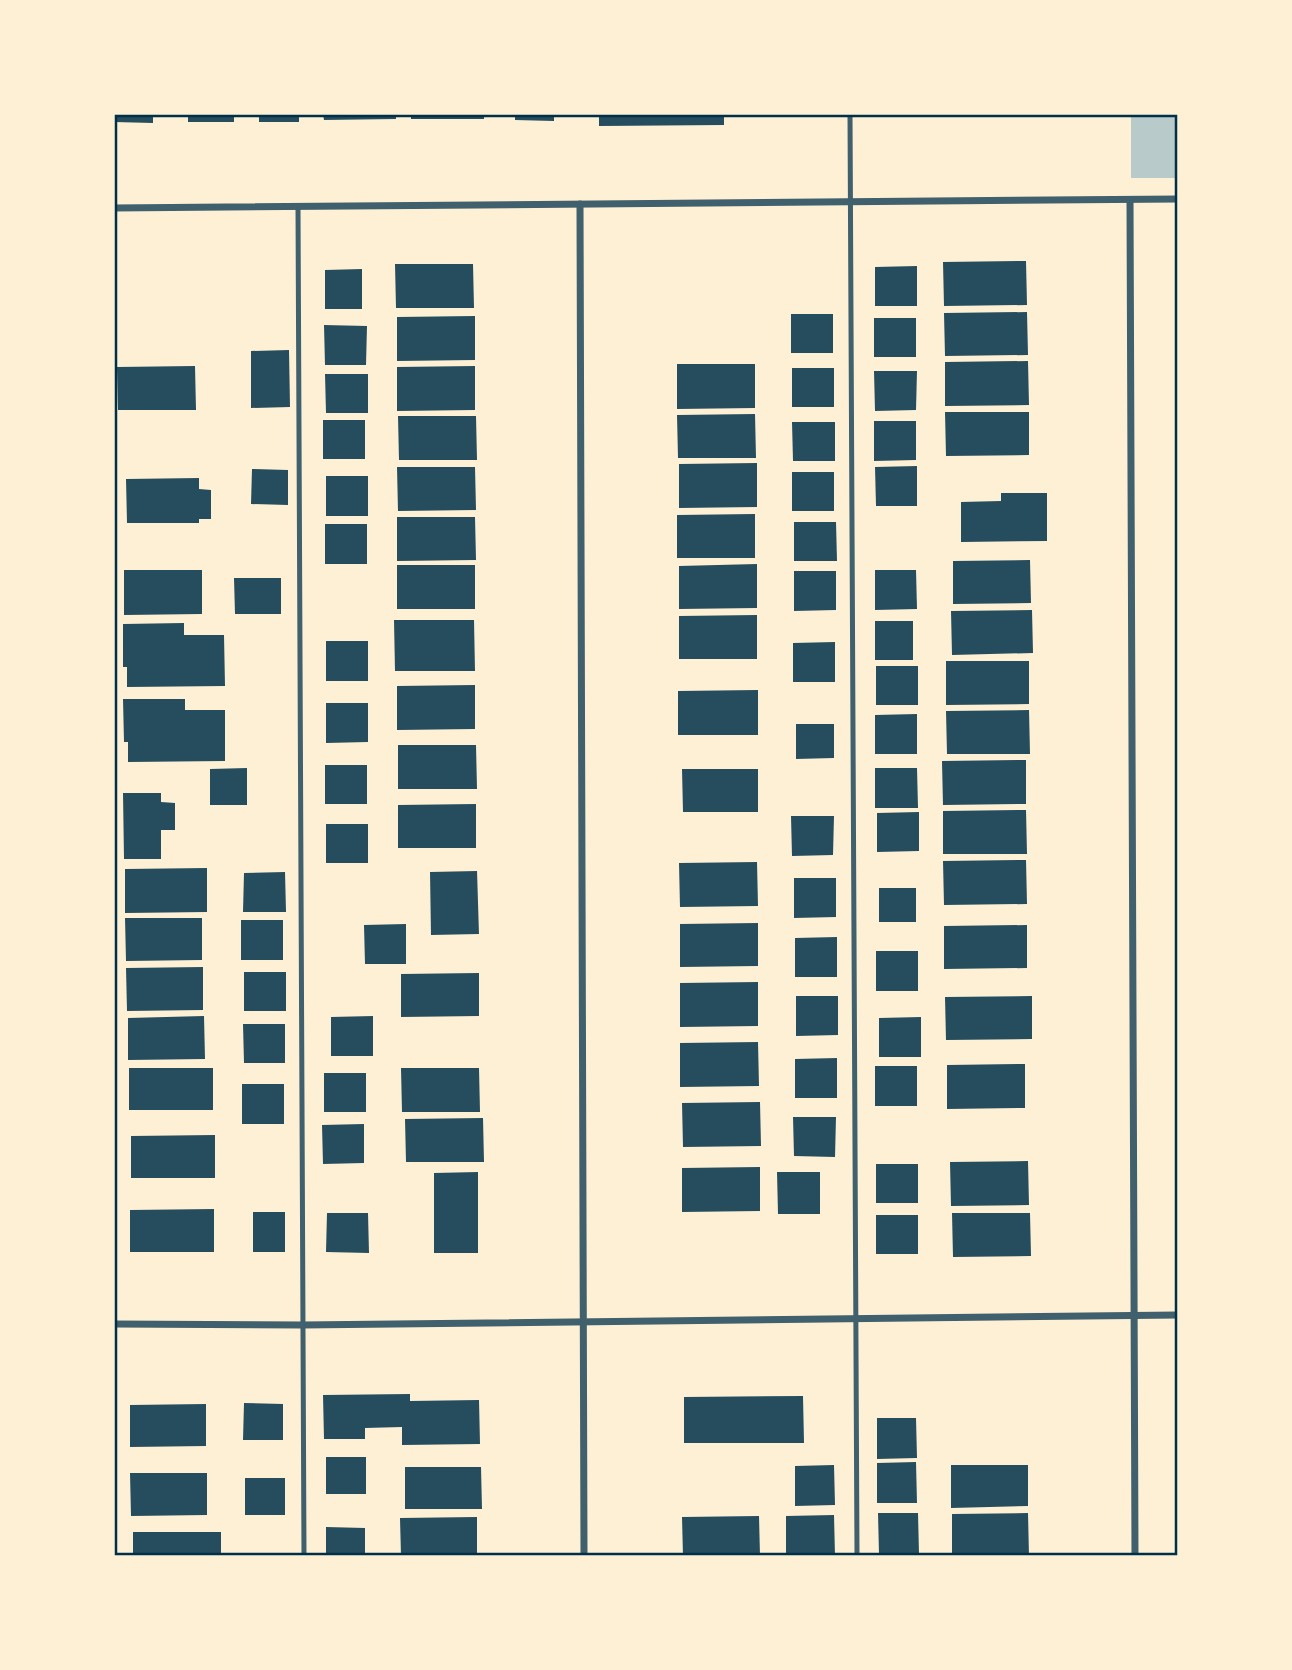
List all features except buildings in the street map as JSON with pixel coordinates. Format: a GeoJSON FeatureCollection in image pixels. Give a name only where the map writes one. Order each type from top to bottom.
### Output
{"type":"FeatureCollection","features":[{"type":"Feature","properties":{"kind":"street"},"geometry":{"type":"LineString","coordinates":[[114,208],[1178,199]]}},
{"type":"Feature","properties":{"kind":"street"},"geometry":{"type":"LineString","coordinates":[[1130,200],[1135,1556]]}},
{"type":"Feature","properties":{"kind":"street"},"geometry":{"type":"LineString","coordinates":[[580,204],[584,1556]]}},
{"type":"Feature","properties":{"kind":"street"},"geometry":{"type":"LineString","coordinates":[[114,1324],[303,1325],[1178,1315]]}},
{"type":"Feature","properties":{"kind":"lane"},"geometry":{"type":"LineString","coordinates":[[850,114],[857,1556]]}},
{"type":"Feature","properties":{"kind":"lane"},"geometry":{"type":"LineString","coordinates":[[298,206],[304,1556]]}},
{"type":"Feature","properties":{"kind":"shaded area"},"geometry":{"type":"Polygon","coordinates":[[[1131,114],[1178,114],[1178,178],[1131,178],[1131,114]]]}}]}
